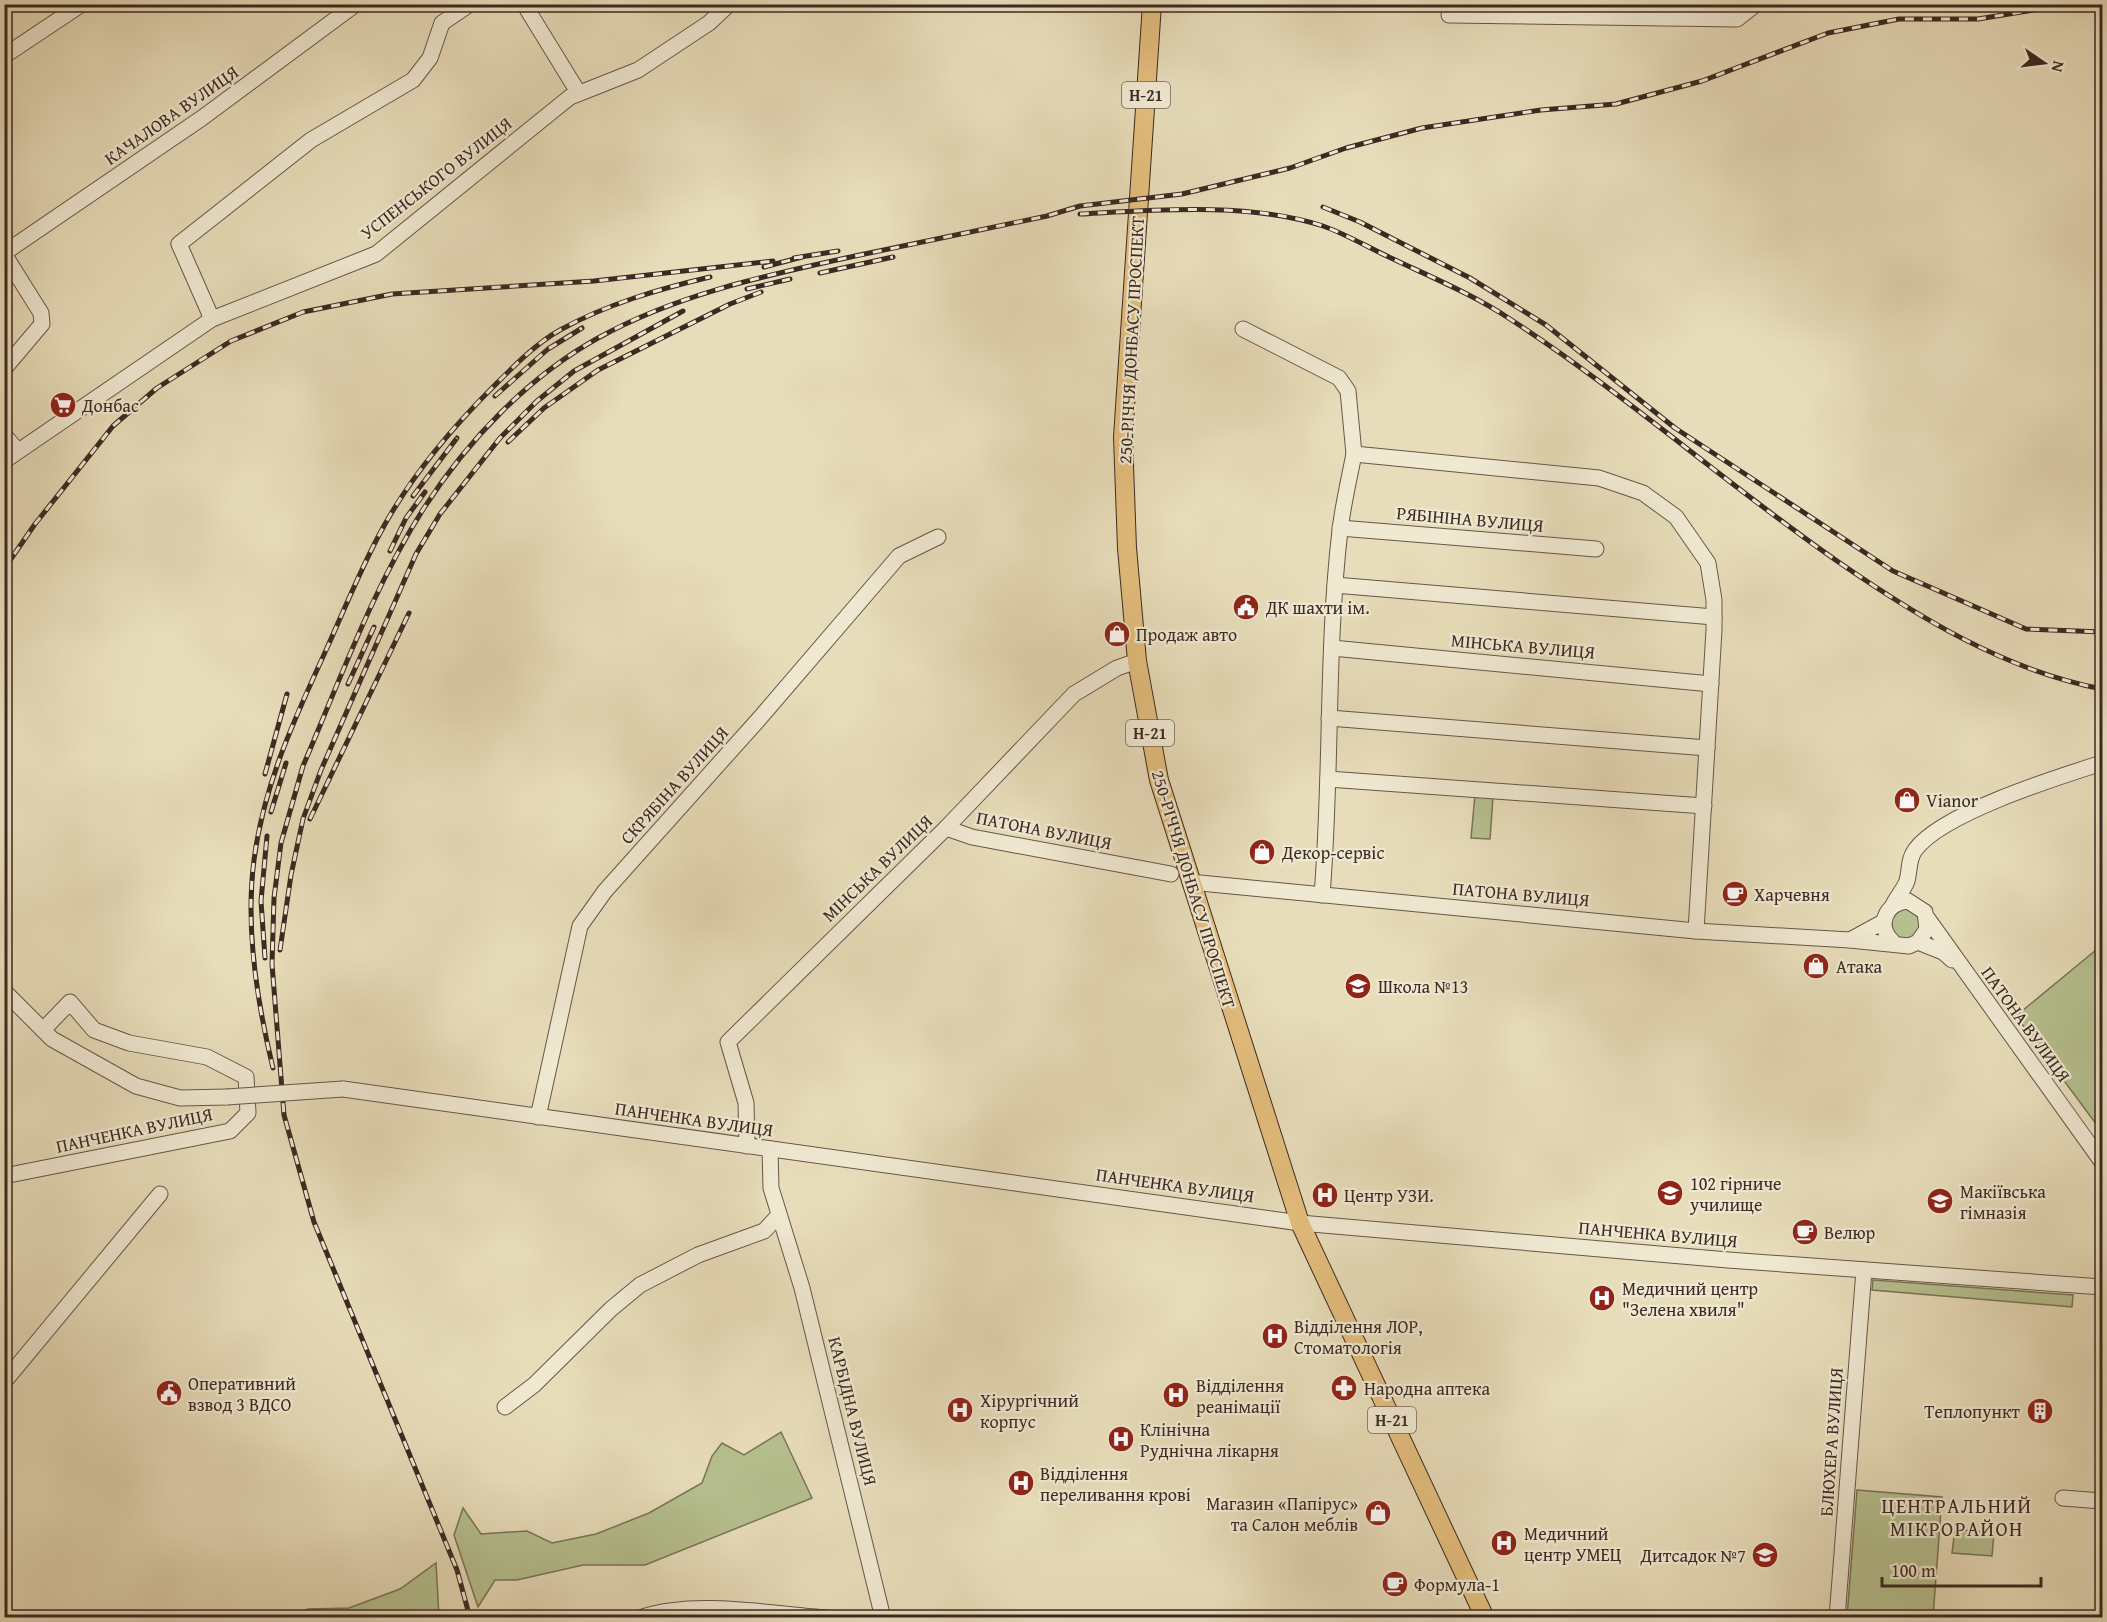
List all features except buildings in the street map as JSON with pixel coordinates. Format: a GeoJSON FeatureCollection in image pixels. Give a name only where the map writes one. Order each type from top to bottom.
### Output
{"type":"FeatureCollection","features":[{"type":"Feature","properties":{"kind":"main road","name":"250-РІЧЧЯ ДОНБАСУ ПРОСПЕКТ"},"geometry":{"type":"LineString","coordinates":[[1152,4],[1123,437],[1127,548],[1137,661],[1159,780],[1300,1223],[1485,1617]]}},
{"type":"Feature","properties":{"kind":"street"},"geometry":{"type":"LineString","coordinates":[[4,56],[82,4]]}},
{"type":"Feature","properties":{"kind":"street","name":"КАЧАЛОВА ВУЛИЦЯ"},"geometry":{"type":"LineString","coordinates":[[4,254],[202,118],[356,4]]}},
{"type":"Feature","properties":{"kind":"street"},"geometry":{"type":"LineString","coordinates":[[212,319],[179,244],[311,140],[413,80],[430,58],[442,23],[470,4]]}},
{"type":"Feature","properties":{"kind":"street"},"geometry":{"type":"LineString","coordinates":[[524,4],[578,92]]}},
{"type":"Feature","properties":{"kind":"street","name":"УСПЕНСЬКОГО ВУЛИЦЯ"},"geometry":{"type":"LineString","coordinates":[[4,461],[212,319],[376,254],[578,92],[638,70],[709,23],[729,4]]}},
{"type":"Feature","properties":{"kind":"street"},"geometry":{"type":"LineString","coordinates":[[1449,15],[1737,19],[1756,4]]}},
{"type":"Feature","properties":{"kind":"street"},"geometry":{"type":"LineString","coordinates":[[4,254],[41,313],[42,324],[4,369]]}},
{"type":"Feature","properties":{"kind":"street"},"geometry":{"type":"LineString","coordinates":[[1244,329],[1339,378],[1348,391],[1354,454],[1340,528],[1335,585],[1322,895]]}},
{"type":"Feature","properties":{"kind":"street"},"geometry":{"type":"LineString","coordinates":[[4,435],[18,451]]}},
{"type":"Feature","properties":{"kind":"street"},"geometry":{"type":"LineString","coordinates":[[1354,454],[1599,478],[1643,493],[1676,518],[1708,563],[1714,617],[1696,931]]}},
{"type":"Feature","properties":{"kind":"street","name":"РЯБІНІНА ВУЛИЦЯ"},"geometry":{"type":"LineString","coordinates":[[1340,528],[1596,549]]}},
{"type":"Feature","properties":{"kind":"street","name":"СКРЯБІНА ВУЛИЦЯ"},"geometry":{"type":"LineString","coordinates":[[538,1117],[580,926],[605,891],[759,719],[899,556],[938,537]]}},
{"type":"Feature","properties":{"kind":"street"},"geometry":{"type":"LineString","coordinates":[[1335,585],[1714,617]]}},
{"type":"Feature","properties":{"kind":"street","name":"МІНСЬКА ВУЛИЦЯ"},"geometry":{"type":"LineString","coordinates":[[1332,648],[1711,684]]}},
{"type":"Feature","properties":{"kind":"street","name":"МІНСЬКА ВУЛИЦЯ"},"geometry":{"type":"LineString","coordinates":[[747,1146],[746,1103],[728,1042],[946,828],[1074,694],[1117,668],[1137,661]]}},
{"type":"Feature","properties":{"kind":"street"},"geometry":{"type":"LineString","coordinates":[[1329,718],[1707,748]]}},
{"type":"Feature","properties":{"kind":"street"},"geometry":{"type":"LineString","coordinates":[[1961,968],[1943,952],[1918,942],[1901,945],[1893,942],[1885,931],[1883,922],[1886,913],[1906,881],[1910,859],[1917,848],[1939,831],[1980,807],[2050,780],[2103,764]]}},
{"type":"Feature","properties":{"kind":"street"},"geometry":{"type":"LineString","coordinates":[[1328,779],[1704,806]]}},
{"type":"Feature","properties":{"kind":"street","name":"ПАТОНА ВУЛИЦЯ"},"geometry":{"type":"LineString","coordinates":[[946,828],[972,837],[1171,874]]}},
{"type":"Feature","properties":{"kind":"street"},"geometry":{"type":"LineString","coordinates":[[1906,881],[1924,913],[1961,968]]}},
{"type":"Feature","properties":{"kind":"street","name":"ПАТОНА ВУЛИЦЯ"},"geometry":{"type":"LineString","coordinates":[[1190,882],[1696,931],[1893,942]]}},
{"type":"Feature","properties":{"kind":"street"},"geometry":{"type":"LineString","coordinates":[[1893,905],[1908,901],[1924,913],[1927,929],[1918,942]]}},
{"type":"Feature","properties":{"kind":"street"},"geometry":{"type":"LineString","coordinates":[[1850,940],[1883,922]]}},
{"type":"Feature","properties":{"kind":"street","name":"ПАТОНА ВУЛИЦЯ"},"geometry":{"type":"LineString","coordinates":[[1961,968],[2103,1162]]}},
{"type":"Feature","properties":{"kind":"street"},"geometry":{"type":"LineString","coordinates":[[4,991],[43,1030]]}},
{"type":"Feature","properties":{"kind":"street","name":"ПАНЧЕНКА ВУЛИЦЯ"},"geometry":{"type":"LineString","coordinates":[[4,1176],[230,1131],[248,1113],[246,1077],[207,1057],[129,1043],[94,1030],[70,1002],[43,1030],[52,1039],[136,1086],[180,1098],[227,1097],[343,1089],[1300,1223],[1864,1270],[2103,1287]]}},
{"type":"Feature","properties":{"kind":"street","name":"КАРБІДНА ВУЛИЦЯ"},"geometry":{"type":"LineString","coordinates":[[770,1149],[771,1188],[807,1309],[883,1617]]}},
{"type":"Feature","properties":{"kind":"street"},"geometry":{"type":"LineString","coordinates":[[4,1382],[160,1194]]}},
{"type":"Feature","properties":{"kind":"street"},"geometry":{"type":"LineString","coordinates":[[505,1407],[534,1385],[611,1309],[640,1286],[698,1255],[764,1231],[779,1215]]}},
{"type":"Feature","properties":{"kind":"street","name":"БЛЮХЕРА ВУЛИЦЯ"},"geometry":{"type":"LineString","coordinates":[[1837,1617],[1864,1270]]}},
{"type":"Feature","properties":{"kind":"street"},"geometry":{"type":"LineString","coordinates":[[2063,1498],[2103,1501]]}},
{"type":"Feature","properties":{"kind":"street"},"geometry":{"type":"LineString","coordinates":[[640,1617],[658,1611],[702,1609],[827,1617]]}},
{"type":"Feature","properties":{"kind":"green space"},"geometry":{"type":"Polygon","coordinates":[[[1475,795],[1493,797],[1490,839],[1471,838],[1475,795]]]}},
{"type":"Feature","properties":{"kind":"green space"},"geometry":{"type":"Polygon","coordinates":[[[1905,909],[1916,913],[1920,924],[1916,935],[1905,939],[1894,935],[1890,924],[1894,913],[1905,909]]]}},
{"type":"Feature","properties":{"kind":"green space"},"geometry":{"type":"Polygon","coordinates":[[[2102,945],[2102,1132],[2016,1016],[2102,945]]]}},
{"type":"Feature","properties":{"kind":"green space"},"geometry":{"type":"Polygon","coordinates":[[[1873,1280],[2073,1295],[2072,1307],[1872,1290],[1873,1280]]]}},
{"type":"Feature","properties":{"kind":"green space"},"geometry":{"type":"Polygon","coordinates":[[[781,1432],[812,1498],[645,1565],[583,1565],[517,1580],[495,1580],[478,1607],[454,1535],[463,1508],[481,1534],[527,1531],[552,1543],[596,1534],[649,1513],[702,1483],[712,1456],[722,1443],[744,1455],[781,1432]]]}},
{"type":"Feature","properties":{"kind":"green space"},"geometry":{"type":"Polygon","coordinates":[[[1857,1490],[1942,1497],[1933,1617],[1847,1617],[1857,1490]]]}},
{"type":"Feature","properties":{"kind":"green space"},"geometry":{"type":"Polygon","coordinates":[[[1955,1529],[1994,1533],[1992,1556],[1952,1553],[1955,1529]]]}},
{"type":"Feature","properties":{"kind":"green space"},"geometry":{"type":"Polygon","coordinates":[[[436,1563],[439,1617],[287,1617],[308,1609],[349,1608],[400,1589],[436,1563]]]}},
{"type":"Feature","properties":{"kind":"railway"},"geometry":{"type":"LineString","coordinates":[[470,1618],[457,1570],[314,1222],[284,1115],[272,964],[274,898],[281,843],[303,766],[358,635],[406,539],[441,483],[501,412],[547,371],[598,338],[659,309],[756,279],[1047,216],[1080,206],[1182,194],[1290,168],[1346,148],[1422,128],[1541,110],[1616,104],[1702,81],[1828,33],[1899,19],[1978,19],[2040,9],[2051,4]]}},
{"type":"Feature","properties":{"kind":"railway"},"geometry":{"type":"LineString","coordinates":[[1323,207],[1360,222],[1470,278],[1546,325],[1675,428],[1893,571],[2026,629],[2102,632]]}},
{"type":"Feature","properties":{"kind":"railway"},"geometry":{"type":"LineString","coordinates":[[1080,214],[1171,210],[1265,213],[1295,218],[1340,233],[1467,294],[1510,319],[1594,377],[1796,532],[1899,602],[1996,655],[2031,669],[2102,689]]}},
{"type":"Feature","properties":{"kind":"railway"},"geometry":{"type":"LineString","coordinates":[[794,258],[838,251]]}},
{"type":"Feature","properties":{"kind":"railway"},"geometry":{"type":"LineString","coordinates":[[764,267],[802,257]]}},
{"type":"Feature","properties":{"kind":"railway"},"geometry":{"type":"LineString","coordinates":[[820,273],[893,257]]}},
{"type":"Feature","properties":{"kind":"railway"},"geometry":{"type":"LineString","coordinates":[[4,569],[35,524],[113,426],[157,388],[231,341],[303,312],[392,294],[594,281],[773,261]]}},
{"type":"Feature","properties":{"kind":"railway"},"geometry":{"type":"LineString","coordinates":[[273,1068],[262,1017],[252,938],[252,886],[259,832],[273,778],[292,726],[359,577],[390,515],[416,476],[445,439],[500,380],[542,342],[596,312],[653,292],[710,277]]}},
{"type":"Feature","properties":{"kind":"railway"},"geometry":{"type":"LineString","coordinates":[[747,289],[790,279]]}},
{"type":"Feature","properties":{"kind":"railway"},"geometry":{"type":"LineString","coordinates":[[508,442],[544,408],[598,370],[730,304],[761,292]]}},
{"type":"Feature","properties":{"kind":"railway"},"geometry":{"type":"LineString","coordinates":[[280,950],[291,875],[303,819],[321,770],[416,554],[440,514],[500,438],[537,401],[574,371],[683,311]]}},
{"type":"Feature","properties":{"kind":"railway"},"geometry":{"type":"LineString","coordinates":[[495,396],[548,349],[582,328]]}},
{"type":"Feature","properties":{"kind":"railway"},"geometry":{"type":"LineString","coordinates":[[413,496],[457,438]]}},
{"type":"Feature","properties":{"kind":"railway"},"geometry":{"type":"LineString","coordinates":[[390,551],[406,518],[425,492]]}},
{"type":"Feature","properties":{"kind":"railway"},"geometry":{"type":"LineString","coordinates":[[310,819],[409,613]]}},
{"type":"Feature","properties":{"kind":"railway"},"geometry":{"type":"LineString","coordinates":[[348,684],[374,627]]}},
{"type":"Feature","properties":{"kind":"railway"},"geometry":{"type":"LineString","coordinates":[[265,774],[287,694]]}},
{"type":"Feature","properties":{"kind":"railway"},"geometry":{"type":"LineString","coordinates":[[271,812],[286,763]]}},
{"type":"Feature","properties":{"kind":"railway"},"geometry":{"type":"LineString","coordinates":[[265,958],[261,901],[267,836]]}},
{"type":"Feature","properties":{"kind":"place","name":"Донбас"},"geometry":{"type":"Point","coordinates":[63,405]}},
{"type":"Feature","properties":{"kind":"place","name":"ДК шахти ім."},"geometry":{"type":"Point","coordinates":[1246,607]}},
{"type":"Feature","properties":{"kind":"place","name":"Продаж авто"},"geometry":{"type":"Point","coordinates":[1117,634]}},
{"type":"Feature","properties":{"kind":"place","name":"Vianor"},"geometry":{"type":"Point","coordinates":[1907,800]}},
{"type":"Feature","properties":{"kind":"place","name":"Декор-сервіс"},"geometry":{"type":"Point","coordinates":[1262,852]}},
{"type":"Feature","properties":{"kind":"place","name":"Харчевня"},"geometry":{"type":"Point","coordinates":[1735,894]}},
{"type":"Feature","properties":{"kind":"place","name":"Атака"},"geometry":{"type":"Point","coordinates":[1816,966]}},
{"type":"Feature","properties":{"kind":"place","name":"Школа №13"},"geometry":{"type":"Point","coordinates":[1358,986]}},
{"type":"Feature","properties":{"kind":"place","name":"102 гірниче училище"},"geometry":{"type":"Point","coordinates":[1670,1193]}},
{"type":"Feature","properties":{"kind":"place","name":"Центр УЗИ."},"geometry":{"type":"Point","coordinates":[1325,1195]}},
{"type":"Feature","properties":{"kind":"place","name":"Макіївська гімназія"},"geometry":{"type":"Point","coordinates":[1940,1201]}},
{"type":"Feature","properties":{"kind":"place","name":"Велюр"},"geometry":{"type":"Point","coordinates":[1805,1232]}},
{"type":"Feature","properties":{"kind":"place","name":"Медичний центр \"Зелена хвиля\""},"geometry":{"type":"Point","coordinates":[1602,1298]}},
{"type":"Feature","properties":{"kind":"place","name":"Відділення ЛОР, Стоматологія"},"geometry":{"type":"Point","coordinates":[1275,1336]}},
{"type":"Feature","properties":{"kind":"place","name":"Народна аптека"},"geometry":{"type":"Point","coordinates":[1344,1388]}},
{"type":"Feature","properties":{"kind":"place","name":"Оперативний взвод 3 ВДСО"},"geometry":{"type":"Point","coordinates":[169,1393]}},
{"type":"Feature","properties":{"kind":"place","name":"Відділення реанімації"},"geometry":{"type":"Point","coordinates":[1176,1395]}},
{"type":"Feature","properties":{"kind":"place","name":"Хірургічний корпус"},"geometry":{"type":"Point","coordinates":[960,1410]}},
{"type":"Feature","properties":{"kind":"place","name":"Теплопункт"},"geometry":{"type":"Point","coordinates":[2040,1411]}},
{"type":"Feature","properties":{"kind":"place","name":"Клінічна Руднічна лікарня"},"geometry":{"type":"Point","coordinates":[1121,1439]}},
{"type":"Feature","properties":{"kind":"place","name":"Відділення переливання крові"},"geometry":{"type":"Point","coordinates":[1021,1483]}},
{"type":"Feature","properties":{"kind":"place","name":"Магазин «Папірус» та Салон меблів"},"geometry":{"type":"Point","coordinates":[1378,1513]}},
{"type":"Feature","properties":{"kind":"place","name":"Медичний центр УМЕЦ"},"geometry":{"type":"Point","coordinates":[1504,1543]}},
{"type":"Feature","properties":{"kind":"place","name":"Дитсадок №7"},"geometry":{"type":"Point","coordinates":[1765,1555]}},
{"type":"Feature","properties":{"kind":"place","name":"Формула-1"},"geometry":{"type":"Point","coordinates":[1395,1584]}},
{"type":"Feature","properties":{"kind":"district","name":"ЦЕНТРАЛЬНИЙ МІКРОРАЙОН"},"geometry":{"type":"Point","coordinates":[1957,1516]}}]}
